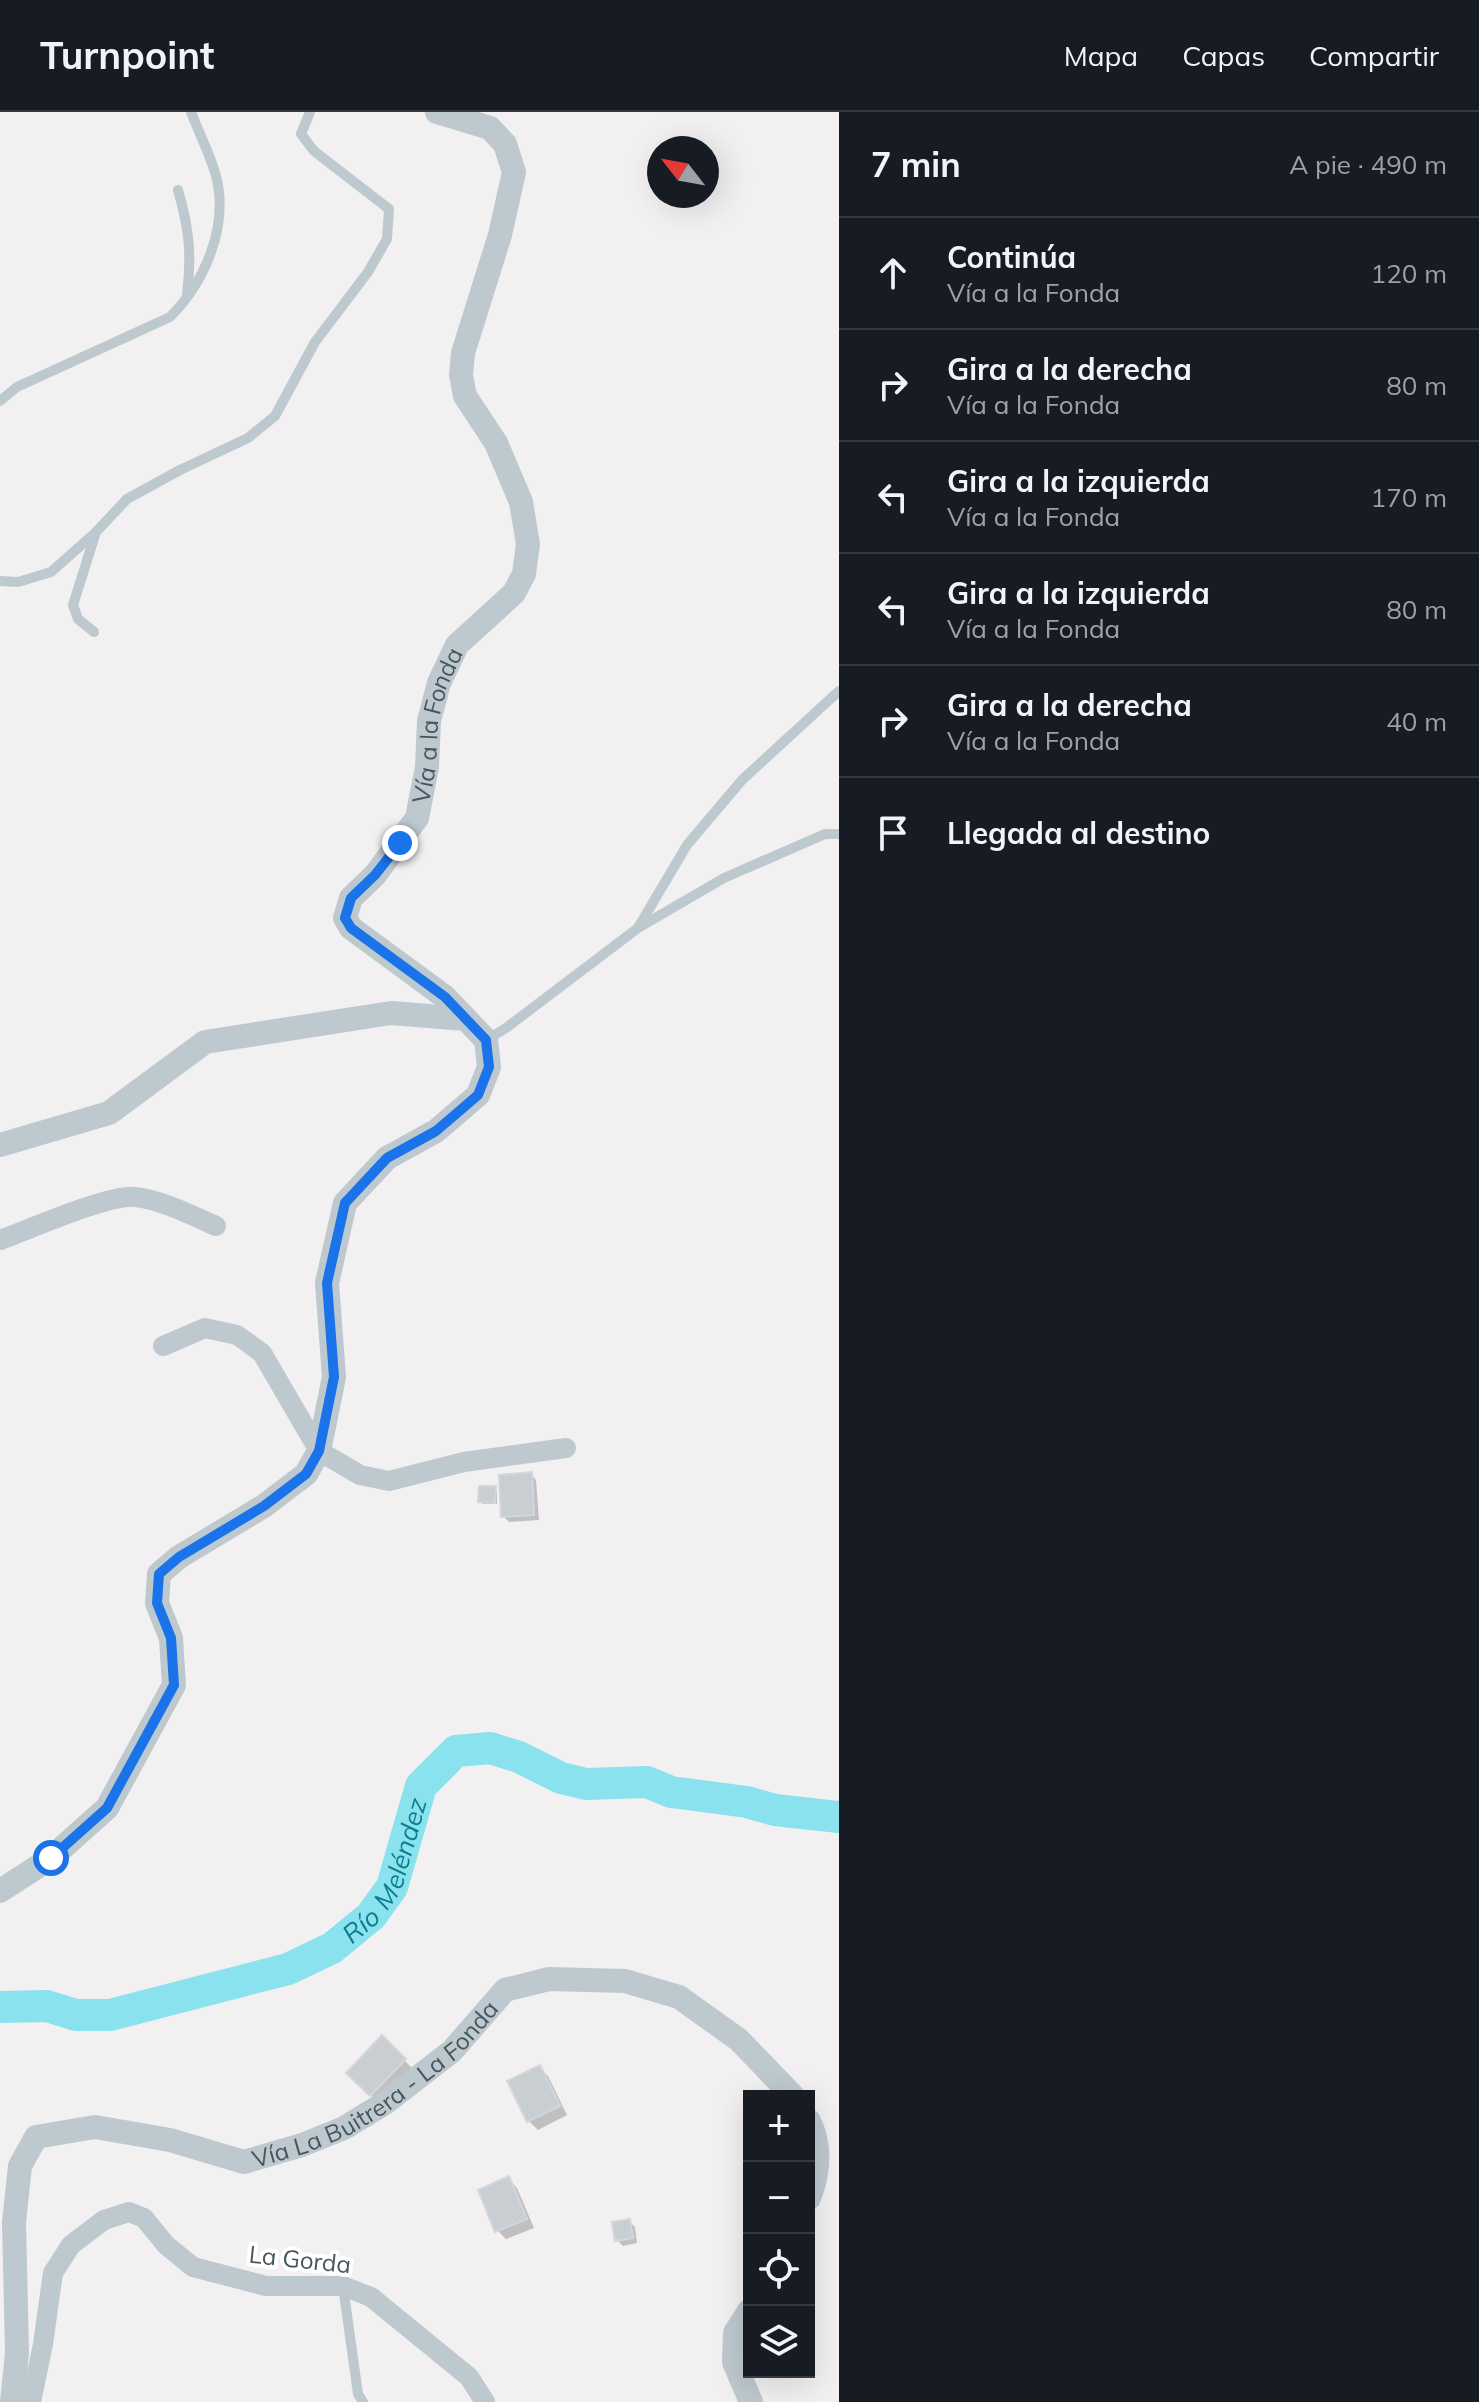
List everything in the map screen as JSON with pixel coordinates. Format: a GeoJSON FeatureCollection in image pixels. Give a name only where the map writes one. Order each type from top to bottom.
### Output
{"type":"FeatureCollection","features":[{"type":"Feature","properties":{"kind":"street","name":"Vía a la Fonda"},"geometry":{"type":"LineString","coordinates":[[437,112],[490,128],[505,144],[514,172],[500,235],[463,353],[461,375],[465,396],[496,443],[521,502],[528,544],[524,574],[514,593],[457,645],[439,683],[429,721],[427,767],[417,818],[375,875],[351,898],[345,918],[351,928],[445,997],[486,1040]]}},
{"type":"Feature","properties":{"kind":"street"},"geometry":{"type":"LineString","coordinates":[[0,1145],[109,1113],[205,1042],[391,1013],[466,1019]]}},
{"type":"Feature","properties":{"kind":"street"},"geometry":{"type":"LineString","coordinates":[[0,1891],[51,1858],[107,1808],[174,1685],[171,1638],[157,1603],[159,1574],[179,1557],[264,1506],[306,1474],[319,1451],[334,1377],[327,1283],[345,1203],[387,1158],[436,1131],[478,1095],[489,1067],[486,1040]]}},
{"type":"Feature","properties":{"kind":"street"},"geometry":{"type":"LineString","coordinates":[[0,1240],[102,1203],[132,1197],[183,1212],[216,1226]]}},
{"type":"Feature","properties":{"kind":"street"},"geometry":{"type":"LineString","coordinates":[[163,1346],[205,1328],[237,1335],[262,1353],[319,1451],[360,1475],[389,1481],[464,1462],[566,1448]]}},
{"type":"Feature","properties":{"kind":"street","name":"Vía La Buitrera - La Fonda"},"geometry":{"type":"LineString","coordinates":[[12,2402],[17,2353],[14,2222],[20,2166],[36,2137],[95,2127],[170,2140],[244,2162],[302,2145],[344,2128],[385,2103],[452,2051],[505,1990],[549,1979],[625,1981],[679,1997],[739,2040],[787,2090]]}},
{"type":"Feature","properties":{"kind":"street"},"geometry":{"type":"LineString","coordinates":[[815,2133],[815,2183]]}},
{"type":"Feature","properties":{"kind":"street","name":"La Gorda"},"geometry":{"type":"LineString","coordinates":[[31,2402],[53,2273],[71,2245],[104,2220],[129,2212],[144,2218],[166,2245],[193,2267],[266,2286],[343,2286],[371,2297],[469,2377],[485,2402]]}},
{"type":"Feature","properties":{"kind":"street"},"geometry":{"type":"LineString","coordinates":[[743,2320],[735,2333],[734,2362],[751,2402]]}},
{"type":"Feature","properties":{"kind":"lane"},"geometry":{"type":"LineString","coordinates":[[0,401],[17,387],[170,317],[187,300],[206,269],[220,206],[216,177],[191,112]]}},
{"type":"Feature","properties":{"kind":"lane"},"geometry":{"type":"LineString","coordinates":[[0,581],[18,582],[51,572],[127,499],[248,438],[275,416],[315,342],[368,272],[387,239],[389,209],[314,151],[301,134],[310,112]]}},
{"type":"Feature","properties":{"kind":"lane"},"geometry":{"type":"LineString","coordinates":[[178,190],[187,223],[191,262],[187,300]]}},
{"type":"Feature","properties":{"kind":"lane"},"geometry":{"type":"LineString","coordinates":[[94,632],[78,619],[73,605],[95,533]]}},
{"type":"Feature","properties":{"kind":"lane"},"geometry":{"type":"LineString","coordinates":[[638,928],[687,845],[742,780],[839,691]]}},
{"type":"Feature","properties":{"kind":"lane"},"geometry":{"type":"LineString","coordinates":[[486,1040],[519,1019],[638,928],[724,878],[825,834],[839,834]]}},
{"type":"Feature","properties":{"kind":"lane"},"geometry":{"type":"LineString","coordinates":[[343,2286],[358,2394],[363,2402]]}},
{"type":"Feature","properties":{"kind":"building"},"geometry":{"type":"Polygon","coordinates":[[[532,1472],[534,1515],[501,1517],[499,1475],[532,1472]]]}},
{"type":"Feature","properties":{"kind":"building"},"geometry":{"type":"Polygon","coordinates":[[[479,1486],[496,1486],[495,1503],[478,1502],[479,1486]]]}},
{"type":"Feature","properties":{"kind":"building"},"geometry":{"type":"Polygon","coordinates":[[[382,2035],[406,2059],[370,2096],[346,2073],[382,2035]]]}},
{"type":"Feature","properties":{"kind":"building"},"geometry":{"type":"Polygon","coordinates":[[[540,2065],[560,2106],[527,2122],[507,2081],[540,2065]]]}},
{"type":"Feature","properties":{"kind":"building"},"geometry":{"type":"Polygon","coordinates":[[[509,2176],[527,2219],[495,2232],[478,2190],[509,2176]]]}},
{"type":"Feature","properties":{"kind":"building"},"geometry":{"type":"Polygon","coordinates":[[[630,2219],[633,2238],[615,2241],[612,2222],[630,2219]]]}},
{"type":"Feature","properties":{"kind":"waterway","name":"Río Meléndez"},"geometry":{"type":"LineString","coordinates":[[0,2007],[47,2006],[76,2015],[110,2015],[288,1969],[332,1948],[371,1916],[392,1887],[421,1786],[456,1751],[490,1748],[519,1757],[561,1778],[586,1784],[647,1782],[671,1792],[747,1802],[775,1810],[839,1817]]}},
{"type":"Feature","properties":{"kind":"route"},"geometry":{"type":"LineString","coordinates":[[51,1858],[107,1808],[174,1685],[171,1638],[157,1603],[159,1574],[179,1557],[264,1506],[306,1474],[319,1451],[334,1377],[327,1283],[345,1203],[387,1158],[436,1131],[478,1095],[489,1067],[486,1040],[445,997],[369,943],[351,928],[345,918],[351,898],[375,875],[400,843]]}}]}
